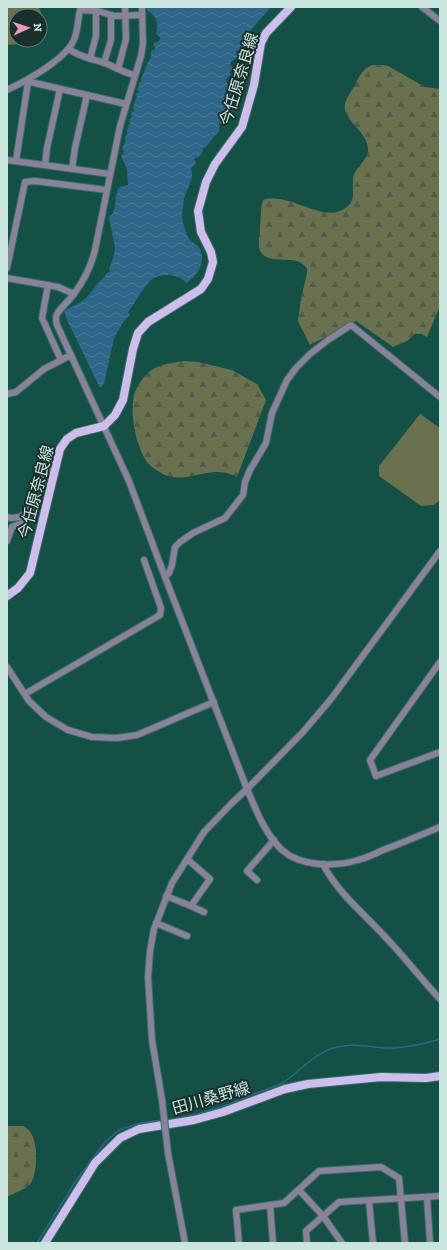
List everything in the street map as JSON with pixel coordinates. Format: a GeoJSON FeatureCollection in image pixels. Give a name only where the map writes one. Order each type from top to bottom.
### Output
{"type":"FeatureCollection","features":[{"type":"Feature","properties":{"kind":"main road","name":"今任原奈良線"},"geometry":{"type":"LineString","coordinates":[[7,596],[18,588],[30,573],[59,452],[67,438],[76,433],[104,426],[115,415],[123,400],[133,349],[138,333],[148,322],[201,289],[208,279],[213,262],[211,252],[201,232],[198,211],[206,182],[215,164],[242,127],[254,85],[261,43],[270,29],[291,7]]}},
{"type":"Feature","properties":{"kind":"main road","name":"田川桑野線"},"geometry":{"type":"LineString","coordinates":[[45,1243],[95,1163],[120,1138],[139,1129],[194,1120],[223,1112],[285,1089],[308,1084],[381,1077],[426,1078],[440,1076]]}},
{"type":"Feature","properties":{"kind":"street"},"geometry":{"type":"LineString","coordinates":[[118,69],[125,44],[125,7]]}},
{"type":"Feature","properties":{"kind":"street"},"geometry":{"type":"LineString","coordinates":[[142,7],[143,43],[141,56],[120,126],[91,267],[74,294],[60,310],[56,320],[129,480],[247,789],[256,811],[274,840],[283,851],[296,858],[310,863],[323,864],[358,860],[440,827]]}},
{"type":"Feature","properties":{"kind":"street"},"geometry":{"type":"LineString","coordinates":[[422,7],[440,21]]}},
{"type":"Feature","properties":{"kind":"street"},"geometry":{"type":"LineString","coordinates":[[7,90],[27,82],[69,49],[75,39],[80,8],[109,12],[114,16],[142,15]]}},
{"type":"Feature","properties":{"kind":"street"},"geometry":{"type":"LineString","coordinates":[[90,59],[96,36],[96,11]]}},
{"type":"Feature","properties":{"kind":"street"},"geometry":{"type":"LineString","coordinates":[[104,62],[111,40],[109,12]]}},
{"type":"Feature","properties":{"kind":"street"},"geometry":{"type":"LineString","coordinates":[[69,49],[77,55],[104,62],[135,75]]}},
{"type":"Feature","properties":{"kind":"street"},"geometry":{"type":"LineString","coordinates":[[27,82],[126,104]]}},
{"type":"Feature","properties":{"kind":"street"},"geometry":{"type":"LineString","coordinates":[[16,161],[27,82]]}},
{"type":"Feature","properties":{"kind":"street"},"geometry":{"type":"LineString","coordinates":[[45,165],[47,148],[60,89]]}},
{"type":"Feature","properties":{"kind":"street"},"geometry":{"type":"LineString","coordinates":[[72,169],[75,148],[87,95]]}},
{"type":"Feature","properties":{"kind":"street"},"geometry":{"type":"LineString","coordinates":[[7,160],[110,174]]}},
{"type":"Feature","properties":{"kind":"street"},"geometry":{"type":"LineString","coordinates":[[7,268],[25,182],[36,181],[107,190]]}},
{"type":"Feature","properties":{"kind":"street"},"geometry":{"type":"LineString","coordinates":[[7,278],[48,285],[74,294]]}},
{"type":"Feature","properties":{"kind":"street"},"geometry":{"type":"LineString","coordinates":[[48,285],[42,318],[61,360]]}},
{"type":"Feature","properties":{"kind":"street"},"geometry":{"type":"LineString","coordinates":[[165,577],[169,573],[172,565],[175,547],[193,534],[225,518],[243,494],[245,482],[250,470],[266,443],[272,413],[287,380],[296,368],[310,354],[328,340],[351,325],[440,397]]}},
{"type":"Feature","properties":{"kind":"street"},"geometry":{"type":"LineString","coordinates":[[7,394],[16,392],[44,369],[71,355]]}},
{"type":"Feature","properties":{"kind":"street"},"geometry":{"type":"LineString","coordinates":[[7,517],[20,517],[33,506],[53,454],[59,452]]}},
{"type":"Feature","properties":{"kind":"street"},"geometry":{"type":"LineString","coordinates":[[7,541],[8,532],[12,527],[25,522],[34,511],[33,506]]}},
{"type":"Feature","properties":{"kind":"street"},"geometry":{"type":"LineString","coordinates":[[185,1243],[168,1153],[162,1100],[152,1040],[148,977],[150,951],[156,924],[166,896],[172,883],[204,832],[303,732],[331,699],[440,551]]}},
{"type":"Feature","properties":{"kind":"street"},"geometry":{"type":"LineString","coordinates":[[25,694],[160,615],[161,608],[144,560]]}},
{"type":"Feature","properties":{"kind":"street"},"geometry":{"type":"LineString","coordinates":[[440,662],[370,760],[376,776],[440,752]]}},
{"type":"Feature","properties":{"kind":"street"},"geometry":{"type":"LineString","coordinates":[[7,667],[29,701],[46,717],[68,730],[92,737],[117,738],[137,735],[214,702]]}},
{"type":"Feature","properties":{"kind":"street"},"geometry":{"type":"LineString","coordinates":[[256,880],[247,870],[274,840]]}},
{"type":"Feature","properties":{"kind":"street"},"geometry":{"type":"LineString","coordinates":[[187,858],[210,879],[191,906]]}},
{"type":"Feature","properties":{"kind":"street"},"geometry":{"type":"LineString","coordinates":[[323,864],[328,875],[390,941],[440,1000]]}},
{"type":"Feature","properties":{"kind":"street"},"geometry":{"type":"LineString","coordinates":[[166,896],[204,912]]}},
{"type":"Feature","properties":{"kind":"street"},"geometry":{"type":"LineString","coordinates":[[156,924],[187,936]]}},
{"type":"Feature","properties":{"kind":"street"},"geometry":{"type":"LineString","coordinates":[[239,1243],[236,1210],[284,1203],[319,1171],[381,1166],[399,1178],[405,1243]]}},
{"type":"Feature","properties":{"kind":"street"},"geometry":{"type":"LineString","coordinates":[[299,1190],[323,1216],[342,1243]]}},
{"type":"Feature","properties":{"kind":"street"},"geometry":{"type":"LineString","coordinates":[[307,1243],[306,1231],[339,1202],[440,1196]]}},
{"type":"Feature","properties":{"kind":"street"},"geometry":{"type":"LineString","coordinates":[[427,1197],[430,1243]]}},
{"type":"Feature","properties":{"kind":"street"},"geometry":{"type":"LineString","coordinates":[[369,1201],[373,1243]]}},
{"type":"Feature","properties":{"kind":"street"},"geometry":{"type":"LineString","coordinates":[[270,1205],[273,1243]]}},
{"type":"Feature","properties":{"kind":"green space"},"geometry":{"type":"Polygon","coordinates":[[[7,7],[38,7],[8,8],[7,45],[7,7]]]}},
{"type":"Feature","properties":{"kind":"green space"},"geometry":{"type":"Polygon","coordinates":[[[372,65],[388,66],[425,87],[440,89],[440,306],[427,337],[422,334],[415,334],[407,341],[393,347],[356,321],[310,345],[298,321],[307,268],[298,261],[269,258],[261,252],[259,242],[262,203],[263,200],[282,200],[323,212],[332,213],[340,211],[349,205],[353,195],[354,175],[366,157],[368,148],[364,136],[347,115],[345,104],[360,76],[372,65]]]}},
{"type":"Feature","properties":{"kind":"green space"},"geometry":{"type":"Polygon","coordinates":[[[174,362],[198,362],[232,370],[257,384],[266,400],[237,477],[227,473],[218,472],[172,477],[163,474],[151,466],[144,457],[134,426],[134,395],[143,378],[154,368],[174,362]]]}},
{"type":"Feature","properties":{"kind":"green space"},"geometry":{"type":"Polygon","coordinates":[[[420,414],[440,428],[440,500],[434,505],[421,506],[379,476],[379,466],[420,414]]]}},
{"type":"Feature","properties":{"kind":"green space"},"geometry":{"type":"Polygon","coordinates":[[[7,1126],[24,1126],[30,1131],[35,1144],[36,1165],[31,1183],[7,1197],[7,1126]]]}},
{"type":"Feature","properties":{"kind":"water"},"geometry":{"type":"Polygon","coordinates":[[[147,7],[271,7],[250,31],[244,58],[237,57],[231,62],[230,65],[235,71],[233,70],[229,72],[231,75],[226,81],[231,86],[230,91],[234,93],[230,117],[219,124],[219,132],[202,149],[203,151],[199,157],[195,158],[194,160],[196,162],[191,169],[192,176],[184,199],[182,217],[187,236],[198,246],[201,251],[202,262],[198,272],[186,283],[177,277],[170,275],[156,277],[151,280],[140,294],[128,313],[130,315],[124,321],[114,338],[104,384],[100,388],[64,311],[86,298],[110,271],[109,268],[115,248],[109,217],[113,213],[118,192],[117,190],[121,186],[123,187],[128,185],[127,169],[121,156],[124,151],[122,149],[126,140],[124,138],[127,135],[128,125],[130,124],[129,120],[134,110],[133,107],[137,96],[136,94],[139,92],[137,89],[139,86],[138,84],[141,82],[141,78],[151,58],[151,51],[155,49],[155,46],[153,46],[155,42],[156,43],[160,40],[160,37],[156,34],[156,20],[147,10],[147,7]]]}},
{"type":"Feature","properties":{"kind":"waterway"},"geometry":{"type":"LineString","coordinates":[[166,1120],[190,1116],[213,1109],[278,1085],[291,1077],[315,1057],[337,1047],[355,1045],[400,1048],[440,1039]]}},
{"type":"Feature","properties":{"kind":"waterway"},"geometry":{"type":"LineString","coordinates":[[37,1243],[75,1182],[105,1142],[119,1130],[140,1123],[162,1120]]}}]}
